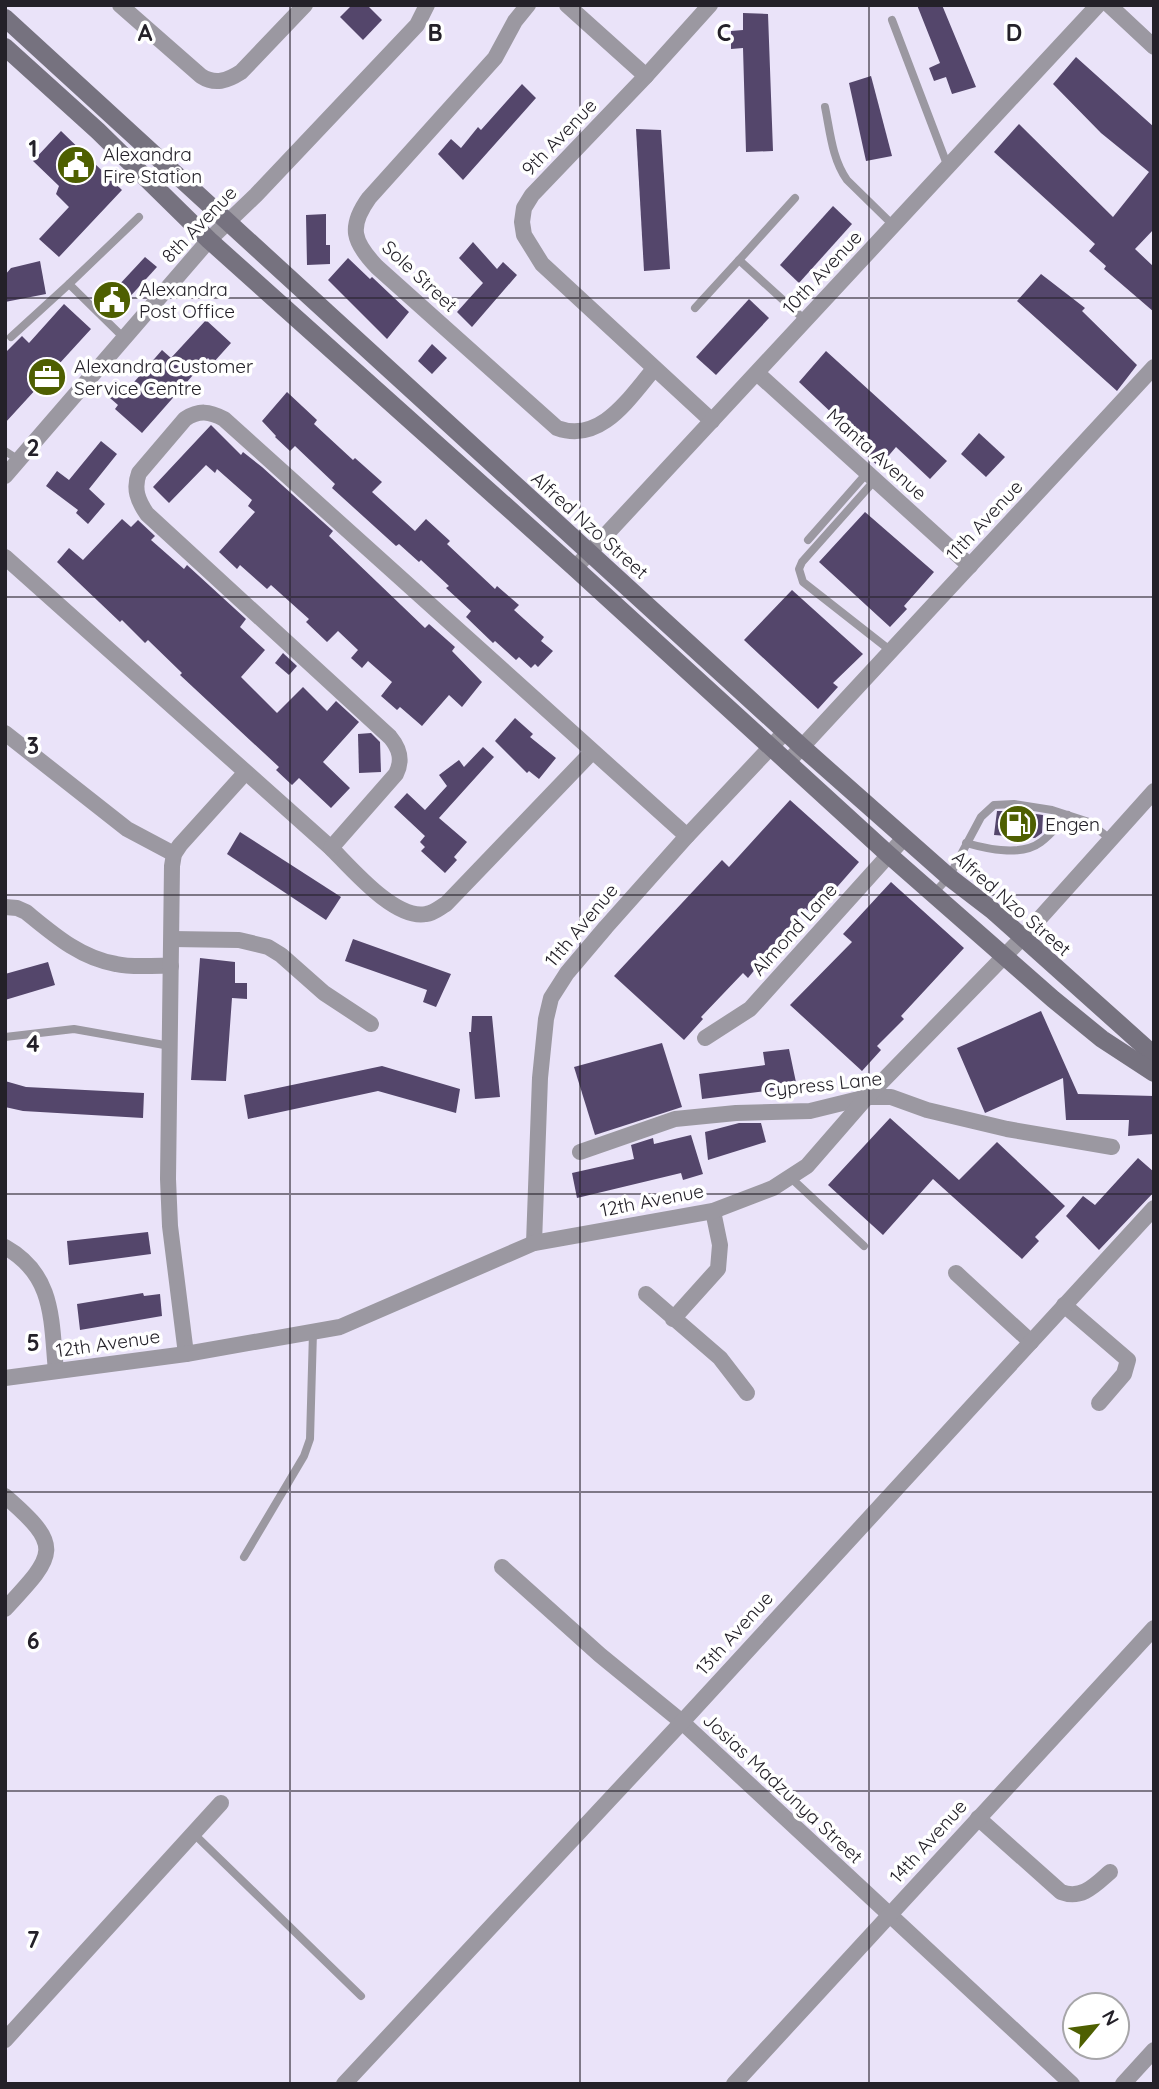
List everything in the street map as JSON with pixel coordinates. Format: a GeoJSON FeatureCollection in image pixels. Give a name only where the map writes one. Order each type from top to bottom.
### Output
{"type":"FeatureCollection","features":[{"type":"Feature","properties":{"kind":"street"},"geometry":{"type":"LineString","coordinates":[[121,5],[201,76],[216,82],[232,78],[241,72],[305,5]]}},
{"type":"Feature","properties":{"kind":"street","name":"8th Avenue"},"geometry":{"type":"LineString","coordinates":[[5,476],[12,456],[124,338],[209,240],[256,195],[417,25],[427,5]]}},
{"type":"Feature","properties":{"kind":"street","name":"Sole Street"},"geometry":{"type":"LineString","coordinates":[[528,5],[515,21],[495,58],[369,198],[356,222],[358,244],[377,267],[557,428],[569,432],[583,432],[605,422],[654,369]]}},
{"type":"Feature","properties":{"kind":"street"},"geometry":{"type":"LineString","coordinates":[[567,5],[646,76]]}},
{"type":"Feature","properties":{"kind":"street","name":"9th Avenue"},"geometry":{"type":"LineString","coordinates":[[710,5],[646,76],[543,182],[524,208],[522,222],[524,235],[542,264],[712,421]]}},
{"type":"Feature","properties":{"kind":"street","name":"10th Avenue"},"geometry":{"type":"LineString","coordinates":[[575,568],[1098,5]]}},
{"type":"Feature","properties":{"kind":"street"},"geometry":{"type":"LineString","coordinates":[[1109,5],[1154,47]]}},
{"type":"Feature","properties":{"kind":"street","name":"Alfred Nzo Street"},"geometry":{"type":"LineString","coordinates":[[5,18],[785,732],[949,877],[1023,937],[1154,1055]]}},
{"type":"Feature","properties":{"kind":"street"},"geometry":{"type":"LineString","coordinates":[[5,47],[98,131],[209,240],[575,568],[889,855],[1102,1039],[1154,1073]]}},
{"type":"Feature","properties":{"kind":"street"},"geometry":{"type":"LineString","coordinates":[[98,131],[111,115]]}},
{"type":"Feature","properties":{"kind":"street","name":"11th Avenue"},"geometry":{"type":"LineString","coordinates":[[787,763],[1154,367]]}},
{"type":"Feature","properties":{"kind":"street","name":"Manta Avenue"},"geometry":{"type":"LineString","coordinates":[[757,373],[970,566]]}},
{"type":"Feature","properties":{"kind":"street"},"geometry":{"type":"LineString","coordinates":[[331,848],[396,774],[400,766],[399,751],[390,737],[147,514],[140,504],[135,482],[139,473],[184,419],[194,413],[203,411],[223,419],[687,836]]}},
{"type":"Feature","properties":{"kind":"street"},"geometry":{"type":"LineString","coordinates":[[5,557],[397,908],[424,915],[435,911],[455,895],[592,751]]}},
{"type":"Feature","properties":{"kind":"street","name":"11th Avenue"},"geometry":{"type":"LineString","coordinates":[[534,1243],[540,1078],[551,998],[567,972],[687,836],[785,732]]}},
{"type":"Feature","properties":{"kind":"street"},"geometry":{"type":"LineString","coordinates":[[5,733],[127,829],[174,854]]}},
{"type":"Feature","properties":{"kind":"street"},"geometry":{"type":"LineString","coordinates":[[186,1354],[170,1226],[168,1179],[172,866],[174,854],[180,845],[246,773]]}},
{"type":"Feature","properties":{"kind":"street","name":"12th Avenue"},"geometry":{"type":"LineString","coordinates":[[5,1378],[186,1354],[313,1332],[358,1320],[534,1243],[713,1211],[759,1194],[791,1178],[807,1166],[867,1097],[1023,937],[1154,791]]}},
{"type":"Feature","properties":{"kind":"street","name":"Almond Lane"},"geometry":{"type":"LineString","coordinates":[[705,1038],[750,1009],[904,838]]}},
{"type":"Feature","properties":{"kind":"street"},"geometry":{"type":"LineString","coordinates":[[5,907],[26,912],[86,955],[116,965],[171,966]]}},
{"type":"Feature","properties":{"kind":"street"},"geometry":{"type":"LineString","coordinates":[[172,939],[239,940],[268,947],[324,993],[371,1024]]}},
{"type":"Feature","properties":{"kind":"street","name":"Cypress Lane"},"geometry":{"type":"LineString","coordinates":[[580,1152],[676,1119],[736,1113],[810,1111],[867,1097],[891,1097],[927,1110],[1007,1129],[1112,1147]]}},
{"type":"Feature","properties":{"kind":"street","name":"13th Avenue"},"geometry":{"type":"LineString","coordinates":[[344,2084],[1154,1208]]}},
{"type":"Feature","properties":{"kind":"street"},"geometry":{"type":"LineString","coordinates":[[673,1319],[718,1269],[720,1245],[713,1211]]}},
{"type":"Feature","properties":{"kind":"street"},"geometry":{"type":"LineString","coordinates":[[5,1247],[35,1272],[47,1294],[56,1371]]}},
{"type":"Feature","properties":{"kind":"street"},"geometry":{"type":"LineString","coordinates":[[956,1273],[1031,1342]]}},
{"type":"Feature","properties":{"kind":"street"},"geometry":{"type":"LineString","coordinates":[[646,1294],[720,1358],[747,1393]]}},
{"type":"Feature","properties":{"kind":"street"},"geometry":{"type":"LineString","coordinates":[[1064,1305],[1128,1360],[1124,1374],[1099,1402]]}},
{"type":"Feature","properties":{"kind":"street"},"geometry":{"type":"LineString","coordinates":[[5,1496],[33,1520],[45,1536],[47,1546],[42,1565],[5,1609]]}},
{"type":"Feature","properties":{"kind":"street","name":"Josias Madzunya Street"},"geometry":{"type":"LineString","coordinates":[[502,1567],[600,1655],[681,1722],[1072,2084]]}},
{"type":"Feature","properties":{"kind":"street","name":"14th Avenue"},"geometry":{"type":"LineString","coordinates":[[734,2084],[1154,1628]]}},
{"type":"Feature","properties":{"kind":"street"},"geometry":{"type":"LineString","coordinates":[[5,2040],[221,1803]]}},
{"type":"Feature","properties":{"kind":"street"},"geometry":{"type":"LineString","coordinates":[[978,1818],[1061,1892],[1077,1895],[1092,1888],[1110,1872]]}},
{"type":"Feature","properties":{"kind":"street"},"geometry":{"type":"LineString","coordinates":[[1123,2084],[1154,2050]]}},
{"type":"Feature","properties":{"kind":"lane"},"geometry":{"type":"LineString","coordinates":[[892,20],[948,167]]}},
{"type":"Feature","properties":{"kind":"lane"},"geometry":{"type":"LineString","coordinates":[[825,107],[841,172],[894,226]]}},
{"type":"Feature","properties":{"kind":"lane"},"geometry":{"type":"LineString","coordinates":[[695,308],[795,198]]}},
{"type":"Feature","properties":{"kind":"lane"},"geometry":{"type":"LineString","coordinates":[[11,337],[139,217]]}},
{"type":"Feature","properties":{"kind":"lane"},"geometry":{"type":"LineString","coordinates":[[739,260],[805,320]]}},
{"type":"Feature","properties":{"kind":"lane"},"geometry":{"type":"LineString","coordinates":[[69,284],[124,338]]}},
{"type":"Feature","properties":{"kind":"lane"},"geometry":{"type":"LineString","coordinates":[[808,540],[871,477]]}},
{"type":"Feature","properties":{"kind":"lane"},"geometry":{"type":"LineString","coordinates":[[871,477],[802,562],[800,575],[803,582],[891,651]]}},
{"type":"Feature","properties":{"kind":"lane"},"geometry":{"type":"LineString","coordinates":[[933,894],[949,877],[981,817],[994,805],[1039,806],[1089,822],[1110,839]]}},
{"type":"Feature","properties":{"kind":"lane"},"geometry":{"type":"LineString","coordinates":[[966,843],[987,849],[1034,846],[1054,831],[1068,815]]}},
{"type":"Feature","properties":{"kind":"lane"},"geometry":{"type":"LineString","coordinates":[[5,1037],[74,1029],[170,1046]]}},
{"type":"Feature","properties":{"kind":"lane"},"geometry":{"type":"LineString","coordinates":[[791,1178],[864,1245]]}},
{"type":"Feature","properties":{"kind":"lane"},"geometry":{"type":"LineString","coordinates":[[244,1558],[304,1456],[310,1440],[313,1332]]}},
{"type":"Feature","properties":{"kind":"lane"},"geometry":{"type":"LineString","coordinates":[[193,1833],[360,1996]]}},
{"type":"Feature","properties":{"kind":"building"},"geometry":{"type":"Polygon","coordinates":[[[352,5],[367,5],[382,20],[363,40],[340,17],[352,5]]]}},
{"type":"Feature","properties":{"kind":"building"},"geometry":{"type":"Polygon","coordinates":[[[917,5],[942,5],[976,87],[952,94],[946,77],[934,81],[929,68],[940,63],[917,5]]]}},
{"type":"Feature","properties":{"kind":"building"},"geometry":{"type":"Polygon","coordinates":[[[743,13],[768,14],[773,151],[746,152],[743,48],[731,49],[731,31],[743,30],[743,13]]]}},
{"type":"Feature","properties":{"kind":"building"},"geometry":{"type":"Polygon","coordinates":[[[1076,57],[1154,127],[1154,229],[1135,249],[1154,267],[1154,312],[1104,269],[1106,266],[1089,251],[1095,244],[994,152],[1019,124],[1113,217],[1149,172],[1101,133],[1053,84],[1076,57]]]}},
{"type":"Feature","properties":{"kind":"building"},"geometry":{"type":"Polygon","coordinates":[[[871,76],[892,156],[866,161],[849,83],[871,76]]]}},
{"type":"Feature","properties":{"kind":"building"},"geometry":{"type":"Polygon","coordinates":[[[522,84],[536,98],[463,180],[438,154],[451,139],[461,148],[478,127],[481,130],[522,84]]]}},
{"type":"Feature","properties":{"kind":"building"},"geometry":{"type":"Polygon","coordinates":[[[636,129],[661,130],[670,269],[644,271],[636,129]]]}},
{"type":"Feature","properties":{"kind":"building"},"geometry":{"type":"Polygon","coordinates":[[[61,131],[122,190],[59,257],[39,239],[69,207],[56,194],[59,186],[33,161],[61,131]]]}},
{"type":"Feature","properties":{"kind":"building"},"geometry":{"type":"Polygon","coordinates":[[[833,206],[852,224],[799,283],[780,265],[833,206]]]}},
{"type":"Feature","properties":{"kind":"building"},"geometry":{"type":"Polygon","coordinates":[[[326,214],[326,245],[330,245],[330,264],[307,265],[306,215],[326,214]]]}},
{"type":"Feature","properties":{"kind":"building"},"geometry":{"type":"Polygon","coordinates":[[[473,242],[497,269],[503,262],[517,275],[472,327],[457,312],[483,283],[459,258],[473,242]]]}},
{"type":"Feature","properties":{"kind":"building"},"geometry":{"type":"Polygon","coordinates":[[[145,257],[157,267],[116,312],[104,301],[145,257]]]}},
{"type":"Feature","properties":{"kind":"building"},"geometry":{"type":"Polygon","coordinates":[[[348,258],[409,312],[387,339],[328,280],[348,258]]]}},
{"type":"Feature","properties":{"kind":"building"},"geometry":{"type":"Polygon","coordinates":[[[40,261],[46,294],[5,302],[5,275],[11,268],[40,261]]]}},
{"type":"Feature","properties":{"kind":"building"},"geometry":{"type":"Polygon","coordinates":[[[1041,274],[1085,308],[1082,311],[1137,365],[1117,391],[1017,301],[1041,274]]]}},
{"type":"Feature","properties":{"kind":"building"},"geometry":{"type":"Polygon","coordinates":[[[749,299],[769,318],[716,375],[696,357],[749,299]]]}},
{"type":"Feature","properties":{"kind":"building"},"geometry":{"type":"Polygon","coordinates":[[[64,304],[91,329],[5,423],[5,353],[22,336],[29,343],[64,304]]]}},
{"type":"Feature","properties":{"kind":"building"},"geometry":{"type":"Polygon","coordinates":[[[206,320],[231,343],[213,363],[208,358],[142,433],[115,409],[118,405],[110,398],[122,384],[128,389],[162,350],[171,358],[206,320]]]}},
{"type":"Feature","properties":{"kind":"building"},"geometry":{"type":"Polygon","coordinates":[[[432,344],[447,358],[432,374],[418,361],[432,344]]]}},
{"type":"Feature","properties":{"kind":"building"},"geometry":{"type":"Polygon","coordinates":[[[826,351],[947,461],[930,479],[896,447],[879,467],[850,440],[855,435],[799,382],[826,351]]]}},
{"type":"Feature","properties":{"kind":"building"},"geometry":{"type":"Polygon","coordinates":[[[287,392],[317,420],[314,424],[382,482],[372,492],[415,531],[426,519],[450,541],[447,544],[495,589],[497,586],[519,605],[514,610],[544,637],[541,641],[553,651],[538,667],[535,664],[531,668],[519,657],[516,660],[495,641],[493,643],[466,617],[471,611],[446,588],[449,586],[421,560],[419,562],[399,544],[396,546],[332,488],[335,484],[295,446],[290,451],[275,437],[262,421],[287,392]]]}},
{"type":"Feature","properties":{"kind":"building"},"geometry":{"type":"Polygon","coordinates":[[[211,425],[241,455],[243,452],[262,467],[333,531],[329,536],[425,628],[429,624],[455,647],[452,651],[482,682],[462,707],[449,695],[422,726],[400,707],[397,710],[381,696],[392,682],[368,661],[362,668],[351,658],[358,650],[338,631],[327,642],[306,622],[309,619],[271,585],[267,589],[240,565],[237,569],[219,552],[255,512],[248,506],[252,500],[217,469],[215,473],[206,465],[169,503],[153,487],[211,425]]]}},
{"type":"Feature","properties":{"kind":"building"},"geometry":{"type":"Polygon","coordinates":[[[979,433],[1005,457],[986,477],[961,454],[979,433]]]}},
{"type":"Feature","properties":{"kind":"building"},"geometry":{"type":"Polygon","coordinates":[[[101,441],[117,454],[89,489],[105,504],[88,524],[76,513],[78,510],[46,486],[57,471],[69,480],[101,441]]]}},
{"type":"Feature","properties":{"kind":"building"},"geometry":{"type":"Polygon","coordinates":[[[865,512],[934,572],[904,606],[907,609],[890,627],[819,562],[865,512]]]}},
{"type":"Feature","properties":{"kind":"building"},"geometry":{"type":"Polygon","coordinates":[[[122,519],[131,527],[138,520],[155,536],[151,540],[184,569],[187,565],[246,619],[240,627],[265,650],[241,677],[277,713],[303,687],[327,711],[336,701],[359,722],[323,762],[350,788],[331,808],[299,778],[292,785],[276,770],[279,767],[180,675],[182,673],[148,640],[145,643],[122,620],[120,622],[57,562],[69,548],[83,560],[122,519]]]}},
{"type":"Feature","properties":{"kind":"building"},"geometry":{"type":"Polygon","coordinates":[[[792,590],[863,654],[833,683],[838,687],[818,709],[744,640],[792,590]]]}},
{"type":"Feature","properties":{"kind":"building"},"geometry":{"type":"Polygon","coordinates":[[[283,653],[297,666],[289,675],[275,663],[283,653]]]}},
{"type":"Feature","properties":{"kind":"building"},"geometry":{"type":"Polygon","coordinates":[[[515,718],[533,734],[530,737],[556,758],[539,779],[529,771],[527,773],[495,741],[515,718]]]}},
{"type":"Feature","properties":{"kind":"building"},"geometry":{"type":"Polygon","coordinates":[[[371,733],[380,742],[381,772],[359,773],[358,734],[371,733]]]}},
{"type":"Feature","properties":{"kind":"building"},"geometry":{"type":"Polygon","coordinates":[[[483,747],[494,757],[439,818],[467,842],[454,857],[457,860],[445,873],[421,851],[425,847],[420,842],[425,836],[394,807],[407,793],[425,810],[447,786],[439,775],[459,760],[464,767],[483,747]]]}},
{"type":"Feature","properties":{"kind":"building"},"geometry":{"type":"Polygon","coordinates":[[[790,800],[859,862],[815,916],[805,908],[748,978],[743,973],[701,1017],[703,1019],[684,1040],[614,976],[722,860],[729,867],[790,800]]]}},
{"type":"Feature","properties":{"kind":"building","name":"Engen"},"geometry":{"type":"Polygon","coordinates":[[[997,811],[1043,815],[1042,833],[1035,838],[994,835],[997,811]]]}},
{"type":"Feature","properties":{"kind":"building"},"geometry":{"type":"Polygon","coordinates":[[[240,832],[341,897],[326,920],[227,854],[240,832]]]}},
{"type":"Feature","properties":{"kind":"building"},"geometry":{"type":"Polygon","coordinates":[[[891,882],[964,948],[901,1016],[904,1019],[877,1046],[881,1050],[862,1071],[790,1005],[852,942],[843,934],[891,882]]]}},
{"type":"Feature","properties":{"kind":"building"},"geometry":{"type":"Polygon","coordinates":[[[353,939],[451,974],[436,1007],[423,1002],[427,990],[345,961],[353,939]]]}},
{"type":"Feature","properties":{"kind":"building"},"geometry":{"type":"Polygon","coordinates":[[[200,958],[235,962],[235,983],[247,983],[247,999],[232,998],[226,1081],[191,1080],[200,958]]]}},
{"type":"Feature","properties":{"kind":"building"},"geometry":{"type":"Polygon","coordinates":[[[48,962],[55,985],[5,1000],[5,974],[48,962]]]}},
{"type":"Feature","properties":{"kind":"building"},"geometry":{"type":"Polygon","coordinates":[[[1041,1011],[1078,1094],[1154,1096],[1154,1134],[1128,1136],[1129,1120],[1066,1120],[1063,1078],[985,1113],[957,1048],[1041,1011]]]}},
{"type":"Feature","properties":{"kind":"building"},"geometry":{"type":"Polygon","coordinates":[[[472,1016],[492,1016],[500,1097],[475,1099],[469,1032],[472,1016]]]}},
{"type":"Feature","properties":{"kind":"building"},"geometry":{"type":"Polygon","coordinates":[[[662,1043],[682,1107],[595,1135],[574,1067],[662,1043]]]}},
{"type":"Feature","properties":{"kind":"building"},"geometry":{"type":"Polygon","coordinates":[[[789,1049],[797,1087],[702,1099],[699,1074],[765,1065],[763,1052],[789,1049]]]}},
{"type":"Feature","properties":{"kind":"building"},"geometry":{"type":"Polygon","coordinates":[[[382,1066],[460,1089],[456,1113],[378,1091],[248,1119],[244,1095],[382,1066]]]}},
{"type":"Feature","properties":{"kind":"building"},"geometry":{"type":"Polygon","coordinates":[[[5,1081],[26,1087],[144,1093],[143,1118],[23,1111],[5,1107],[5,1081]]]}},
{"type":"Feature","properties":{"kind":"building"},"geometry":{"type":"Polygon","coordinates":[[[890,1118],[959,1180],[997,1142],[1065,1206],[1035,1237],[1039,1241],[1022,1259],[933,1179],[883,1235],[828,1185],[890,1118]]]}},
{"type":"Feature","properties":{"kind":"building"},"geometry":{"type":"Polygon","coordinates":[[[739,1123],[761,1123],[766,1142],[708,1160],[705,1132],[739,1123]]]}},
{"type":"Feature","properties":{"kind":"building"},"geometry":{"type":"Polygon","coordinates":[[[691,1135],[703,1174],[683,1180],[681,1173],[577,1198],[572,1173],[634,1159],[631,1145],[653,1138],[654,1144],[691,1135]]]}},
{"type":"Feature","properties":{"kind":"building"},"geometry":{"type":"Polygon","coordinates":[[[1138,1158],[1154,1172],[1154,1192],[1099,1250],[1066,1216],[1083,1196],[1095,1205],[1138,1158]]]}},
{"type":"Feature","properties":{"kind":"building"},"geometry":{"type":"Polygon","coordinates":[[[148,1232],[151,1254],[69,1265],[67,1241],[148,1232]]]}},
{"type":"Feature","properties":{"kind":"building"},"geometry":{"type":"Polygon","coordinates":[[[143,1293],[144,1296],[160,1294],[162,1316],[80,1330],[77,1304],[143,1293]]]}},
{"type":"Feature","properties":{"kind":"place","name":"Alexandra Fire Station"},"geometry":{"type":"Point","coordinates":[76,165]}},
{"type":"Feature","properties":{"kind":"place","name":"Alexandra Post Office"},"geometry":{"type":"Point","coordinates":[112,300]}},
{"type":"Feature","properties":{"kind":"place","name":"Alexandra Customer Service Centre"},"geometry":{"type":"Point","coordinates":[47,377]}},
{"type":"Feature","properties":{"kind":"place","name":"Engen"},"geometry":{"type":"Point","coordinates":[1018,824]}}]}
